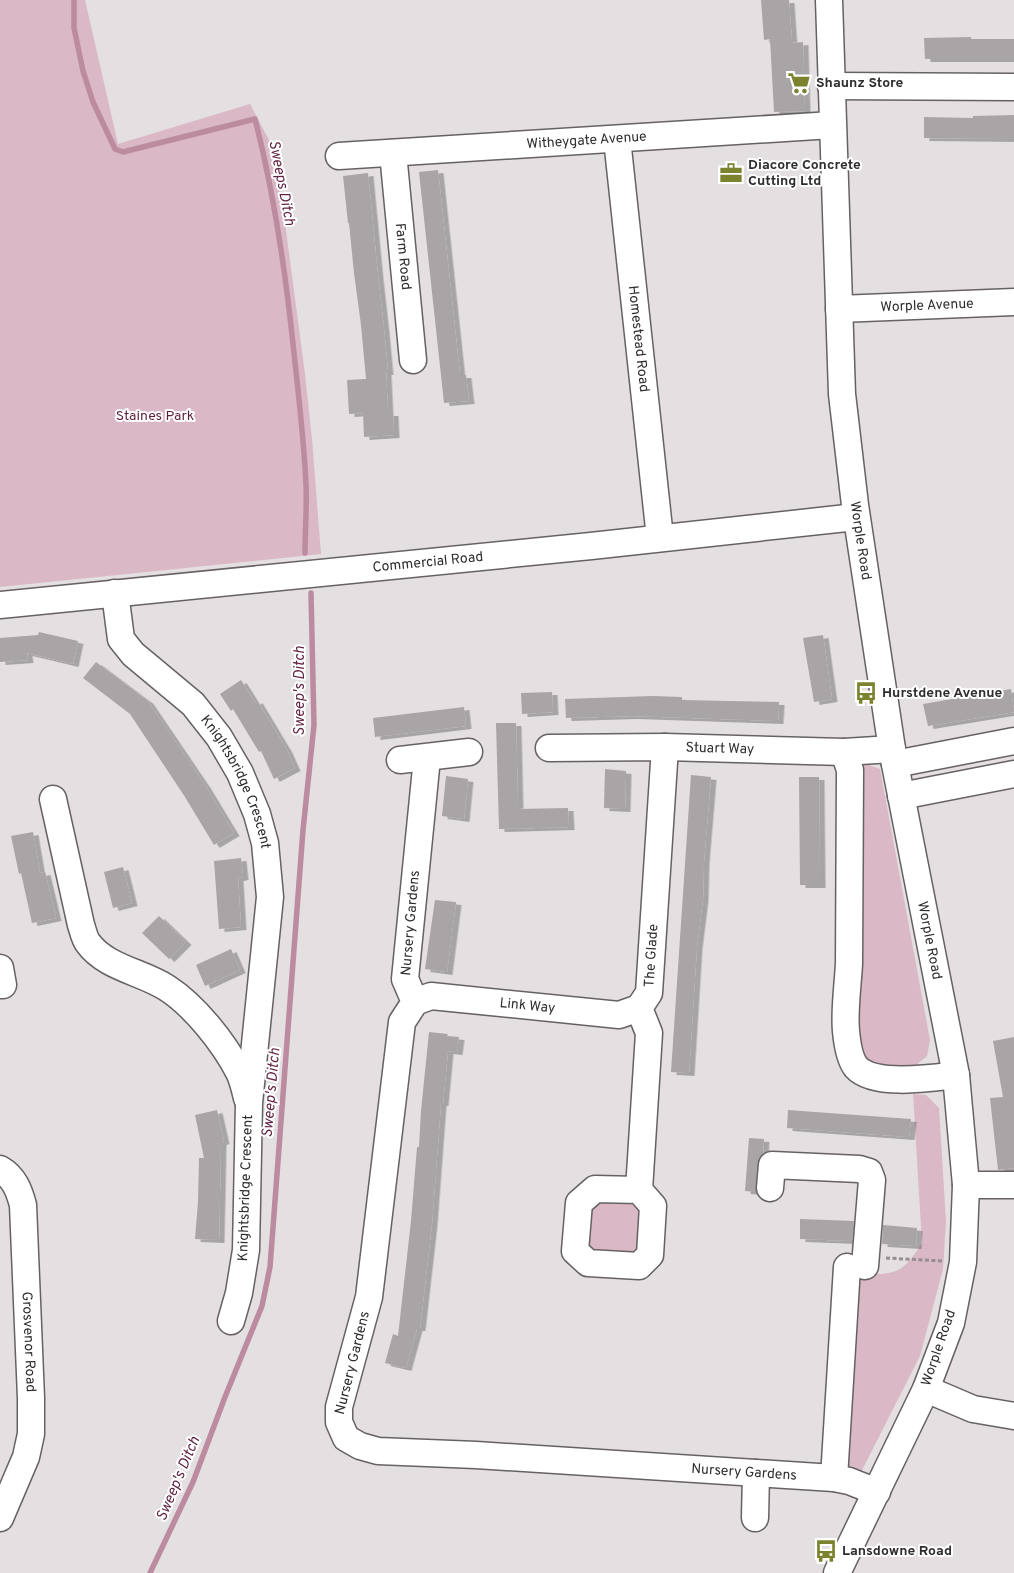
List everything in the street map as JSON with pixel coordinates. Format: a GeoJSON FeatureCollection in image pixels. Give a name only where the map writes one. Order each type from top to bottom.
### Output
{"type":"FeatureCollection","features":[{"type":"Feature","properties":{"kind":"street","name":"Worple Road"},"geometry":{"type":"LineString","coordinates":[[829,0],[842,394],[856,517],[901,796],[956,1075],[966,1185],[963,1262],[951,1323],[926,1389],[837,1573]]}},
{"type":"Feature","properties":{"kind":"street"},"geometry":{"type":"LineString","coordinates":[[831,86],[1014,88]]}},
{"type":"Feature","properties":{"kind":"street","name":"Witheygate Avenue"},"geometry":{"type":"LineString","coordinates":[[339,156],[832,125]]}},
{"type":"Feature","properties":{"kind":"street","name":"Homestead Road"},"geometry":{"type":"LineString","coordinates":[[616,140],[660,538]]}},
{"type":"Feature","properties":{"kind":"street","name":"Farm Road"},"geometry":{"type":"LineString","coordinates":[[392,153],[413,360]]}},
{"type":"Feature","properties":{"kind":"street","name":"Worple Avenue"},"geometry":{"type":"LineString","coordinates":[[839,309],[1014,302]]}},
{"type":"Feature","properties":{"kind":"street","name":"Commercial Road"},"geometry":{"type":"LineString","coordinates":[[0,605],[856,517]]}},
{"type":"Feature","properties":{"kind":"street","name":"Knightsbridge Crescent"},"geometry":{"type":"LineString","coordinates":[[114,593],[121,639],[133,654],[193,704],[219,737],[240,773],[257,814],[265,843],[270,897],[248,1104],[246,1250],[228,1306]]}},
{"type":"Feature","properties":{"kind":"street"},"geometry":{"type":"LineString","coordinates":[[894,756],[1014,741]]}},
{"type":"Feature","properties":{"kind":"street","name":"Stuart Way"},"geometry":{"type":"LineString","coordinates":[[549,748],[665,747],[844,752],[894,756]]}},
{"type":"Feature","properties":{"kind":"street","name":"The Glade"},"geometry":{"type":"LineString","coordinates":[[639,1008],[649,993],[665,747]]}},
{"type":"Feature","properties":{"kind":"street"},"geometry":{"type":"LineString","coordinates":[[400,760],[469,752]]}},
{"type":"Feature","properties":{"kind":"street"},"geometry":{"type":"LineString","coordinates":[[844,752],[850,770],[846,1030],[849,1051],[857,1067],[873,1076],[900,1080],[929,1079],[956,1075]]}},
{"type":"Feature","properties":{"kind":"street","name":"Nursery Gardens"},"geometry":{"type":"LineString","coordinates":[[427,758],[405,980],[414,1002],[402,1022],[369,1297],[340,1407],[338,1422],[346,1438],[360,1446],[378,1451],[476,1455],[834,1478],[849,1481],[877,1492]]}},
{"type":"Feature","properties":{"kind":"street"},"geometry":{"type":"LineString","coordinates":[[901,796],[1014,774]]}},
{"type":"Feature","properties":{"kind":"street","name":"Knightsbridge Crescent"},"geometry":{"type":"LineString","coordinates":[[53,799],[81,925],[87,942],[103,956],[167,988],[191,1008],[222,1043],[240,1074],[248,1104]]}},
{"type":"Feature","properties":{"kind":"street"},"geometry":{"type":"LineString","coordinates":[[0,968],[3,985],[0,985]]}},
{"type":"Feature","properties":{"kind":"street","name":"Link Way"},"geometry":{"type":"LineString","coordinates":[[414,1002],[431,996],[619,1015],[639,1008]]}},
{"type":"Feature","properties":{"kind":"street","name":"Knightsbridge Crescent"},"geometry":{"type":"LineString","coordinates":[[210,1031],[230,1035],[247,1026],[259,1007]]}},
{"type":"Feature","properties":{"kind":"street"},"geometry":{"type":"LineString","coordinates":[[639,1008],[649,1033],[639,1190]]}},
{"type":"Feature","properties":{"kind":"street"},"geometry":{"type":"LineString","coordinates":[[772,1165],[860,1169],[869,1172],[872,1180],[857,1267],[834,1478]]}},
{"type":"Feature","properties":{"kind":"street","name":"Grosvenor Road"},"geometry":{"type":"LineString","coordinates":[[0,1169],[14,1180],[23,1204],[31,1398],[31,1434],[26,1457],[0,1518]]}},
{"type":"Feature","properties":{"kind":"street"},"geometry":{"type":"LineString","coordinates":[[966,1185],[1014,1185]]}},
{"type":"Feature","properties":{"kind":"street"},"geometry":{"type":"LineString","coordinates":[[926,1389],[973,1409],[1014,1416]]}},
{"type":"Feature","properties":{"kind":"street"},"geometry":{"type":"LineString","coordinates":[[755,1518],[756,1473]]}},
{"type":"Feature","properties":{"kind":"path"},"geometry":{"type":"LineString","coordinates":[[857,1267],[885,1258],[963,1262]]}},
{"type":"Feature","properties":{"kind":"green space","name":"Staines Park"},"geometry":{"type":"Polygon","coordinates":[[[0,0],[85,0],[118,144],[250,104],[269,140],[282,200],[305,374],[321,554],[0,587],[0,0]]]}},
{"type":"Feature","properties":{"kind":"green space"},"geometry":{"type":"Polygon","coordinates":[[[866,764],[880,769],[930,1040],[927,1056],[916,1065],[872,1067],[854,1046],[856,772],[866,764]]]}},
{"type":"Feature","properties":{"kind":"green space"},"geometry":{"type":"Polygon","coordinates":[[[913,1094],[926,1095],[939,1108],[946,1221],[943,1269],[920,1356],[861,1472],[845,1468],[857,1276],[888,1273],[902,1268],[922,1243],[913,1094]]]}},
{"type":"Feature","properties":{"kind":"green space"},"geometry":{"type":"Polygon","coordinates":[[[600,1197],[634,1198],[644,1206],[644,1246],[630,1259],[594,1257],[583,1243],[585,1208],[600,1197]]]}},
{"type":"Feature","properties":{"kind":"building"},"geometry":{"type":"Polygon","coordinates":[[[761,0],[789,0],[792,43],[803,42],[805,111],[774,112],[770,39],[764,40],[761,0]]]}},
{"type":"Feature","properties":{"kind":"building"},"geometry":{"type":"Polygon","coordinates":[[[971,37],[971,39],[1014,39],[1014,59],[925,59],[924,38],[971,37]]]}},
{"type":"Feature","properties":{"kind":"building"},"geometry":{"type":"Polygon","coordinates":[[[1014,115],[1014,139],[924,138],[924,117],[973,118],[973,116],[1014,115]]]}},
{"type":"Feature","properties":{"kind":"building"},"geometry":{"type":"Polygon","coordinates":[[[438,170],[460,375],[466,375],[469,401],[444,403],[419,172],[438,170]]]}},
{"type":"Feature","properties":{"kind":"building"},"geometry":{"type":"Polygon","coordinates":[[[368,173],[388,372],[386,372],[388,413],[393,413],[394,435],[364,437],[363,413],[349,414],[347,380],[366,379],[343,176],[368,173]]]}},
{"type":"Feature","properties":{"kind":"building"},"geometry":{"type":"Polygon","coordinates":[[[39,632],[78,641],[73,664],[27,653],[28,660],[0,662],[0,638],[38,635],[39,632]]]}},
{"type":"Feature","properties":{"kind":"building"},"geometry":{"type":"Polygon","coordinates":[[[823,635],[832,699],[814,702],[803,638],[823,635]]]}},
{"type":"Feature","properties":{"kind":"building"},"geometry":{"type":"Polygon","coordinates":[[[96,662],[148,701],[205,785],[234,833],[214,845],[130,714],[83,678],[96,662]]]}},
{"type":"Feature","properties":{"kind":"building"},"geometry":{"type":"Polygon","coordinates":[[[241,680],[255,702],[257,700],[287,750],[295,768],[274,779],[261,751],[259,752],[233,709],[231,711],[220,694],[241,680]]]}},
{"type":"Feature","properties":{"kind":"building"},"geometry":{"type":"Polygon","coordinates":[[[1011,689],[1014,712],[928,726],[923,704],[1011,689]]]}},
{"type":"Feature","properties":{"kind":"building"},"geometry":{"type":"Polygon","coordinates":[[[552,692],[553,712],[522,714],[521,693],[552,692]]]}},
{"type":"Feature","properties":{"kind":"building"},"geometry":{"type":"Polygon","coordinates":[[[652,696],[682,697],[682,700],[779,702],[778,721],[632,716],[566,718],[565,699],[652,696]]]}},
{"type":"Feature","properties":{"kind":"building"},"geometry":{"type":"Polygon","coordinates":[[[464,707],[466,726],[375,737],[373,718],[464,707]]]}},
{"type":"Feature","properties":{"kind":"building"},"geometry":{"type":"Polygon","coordinates":[[[496,723],[516,723],[518,809],[568,808],[569,827],[499,829],[496,723]]]}},
{"type":"Feature","properties":{"kind":"building"},"geometry":{"type":"Polygon","coordinates":[[[605,769],[626,771],[625,809],[604,808],[605,769]]]}},
{"type":"Feature","properties":{"kind":"building"},"geometry":{"type":"Polygon","coordinates":[[[691,775],[711,777],[689,1073],[671,1072],[691,775]]]}},
{"type":"Feature","properties":{"kind":"building"},"geometry":{"type":"Polygon","coordinates":[[[446,776],[468,779],[464,819],[442,816],[446,776]]]}},
{"type":"Feature","properties":{"kind":"building"},"geometry":{"type":"Polygon","coordinates":[[[799,777],[819,777],[820,885],[800,885],[799,777]]]}},
{"type":"Feature","properties":{"kind":"building"},"geometry":{"type":"Polygon","coordinates":[[[33,832],[40,873],[45,872],[56,918],[32,923],[11,836],[33,832]]]}},
{"type":"Feature","properties":{"kind":"building"},"geometry":{"type":"Polygon","coordinates":[[[241,858],[243,877],[238,878],[241,927],[219,929],[214,861],[241,858]]]}},
{"type":"Feature","properties":{"kind":"building"},"geometry":{"type":"Polygon","coordinates":[[[123,867],[132,903],[113,908],[104,872],[123,867]]]}},
{"type":"Feature","properties":{"kind":"building"},"geometry":{"type":"Polygon","coordinates":[[[435,900],[456,902],[447,972],[425,969],[435,900]]]}},
{"type":"Feature","properties":{"kind":"building"},"geometry":{"type":"Polygon","coordinates":[[[159,916],[186,942],[169,959],[142,933],[159,916]]]}},
{"type":"Feature","properties":{"kind":"building"},"geometry":{"type":"Polygon","coordinates":[[[231,949],[240,970],[205,986],[196,965],[231,949]]]}},
{"type":"Feature","properties":{"kind":"building"},"geometry":{"type":"Polygon","coordinates":[[[429,1032],[459,1037],[457,1052],[448,1051],[443,1103],[441,1103],[432,1223],[420,1328],[417,1328],[406,1368],[385,1363],[393,1334],[398,1336],[417,1147],[419,1147],[429,1032]]]}},
{"type":"Feature","properties":{"kind":"building"},"geometry":{"type":"Polygon","coordinates":[[[1014,1037],[1014,1168],[998,1170],[990,1098],[1003,1097],[993,1041],[1014,1037]]]}},
{"type":"Feature","properties":{"kind":"building"},"geometry":{"type":"Polygon","coordinates":[[[217,1110],[224,1141],[221,1142],[219,1240],[195,1239],[199,1158],[204,1158],[195,1115],[217,1110]]]}},
{"type":"Feature","properties":{"kind":"building"},"geometry":{"type":"Polygon","coordinates":[[[788,1110],[911,1119],[909,1137],[787,1128],[788,1110]]]}},
{"type":"Feature","properties":{"kind":"building"},"geometry":{"type":"Polygon","coordinates":[[[749,1138],[764,1139],[763,1154],[759,1157],[757,1164],[756,1192],[745,1191],[749,1138]]]}},
{"type":"Feature","properties":{"kind":"building"},"geometry":{"type":"Polygon","coordinates":[[[800,1219],[854,1221],[852,1241],[800,1239],[800,1219]]]}},
{"type":"Feature","properties":{"kind":"building"},"geometry":{"type":"Polygon","coordinates":[[[883,1225],[917,1228],[916,1246],[882,1244],[883,1225]]]}},
{"type":"Feature","properties":{"kind":"waterway","name":"Sweeps Ditch"},"geometry":{"type":"LineString","coordinates":[[74,0],[74,28],[83,71],[93,102],[115,149],[123,152],[255,119],[273,203],[290,316],[305,467],[305,553]]}},
{"type":"Feature","properties":{"kind":"waterway","name":"Sweep's Ditch"},"geometry":{"type":"LineString","coordinates":[[150,1573],[193,1482],[262,1306],[270,1267],[303,830],[314,725],[311,593]]}},
{"type":"Feature","properties":{"kind":"place","name":"Shaunz Store"},"geometry":{"type":"Point","coordinates":[799,83]}},
{"type":"Feature","properties":{"kind":"place","name":"Diacore Concrete Cutting Ltd"},"geometry":{"type":"Point","coordinates":[731,173]}},
{"type":"Feature","properties":{"kind":"place","name":"Hurstdene Avenue"},"geometry":{"type":"Point","coordinates":[866,693]}},
{"type":"Feature","properties":{"kind":"place","name":"Lansdowne Road"},"geometry":{"type":"Point","coordinates":[826,1551]}}]}
